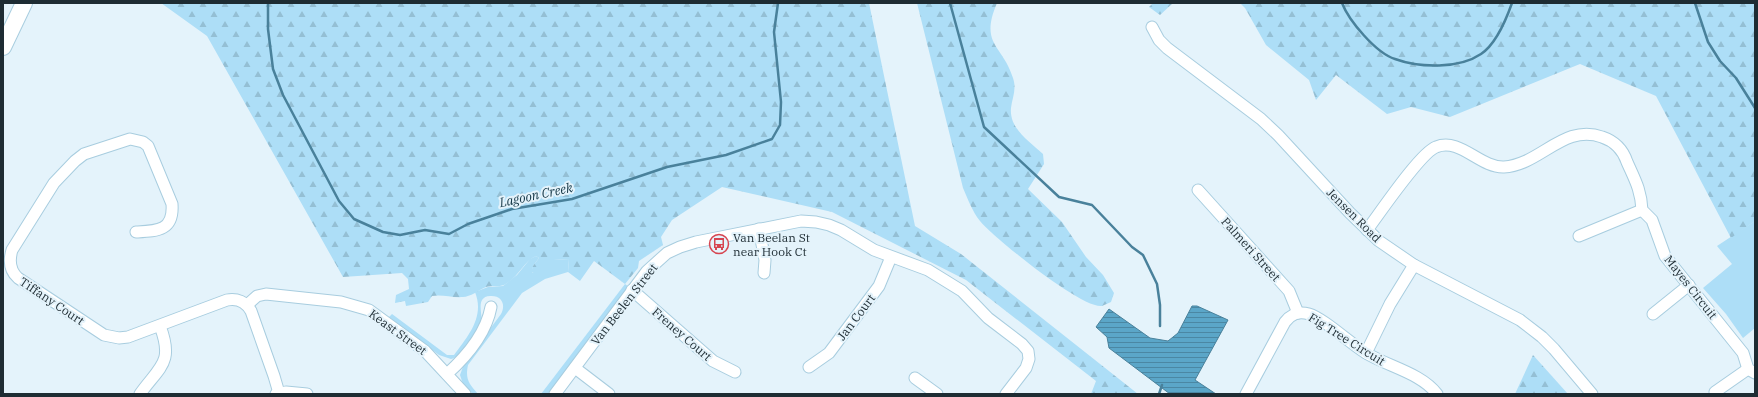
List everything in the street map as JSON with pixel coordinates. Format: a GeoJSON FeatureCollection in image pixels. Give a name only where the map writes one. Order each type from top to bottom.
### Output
{"type":"FeatureCollection","features":[{"type":"Feature","properties":{"kind":"highway"},"geometry":{"type":"LineString","coordinates":[[3,47],[24,3]]}},
{"type":"Feature","properties":{"kind":"street","name":"Jensen Road"},"geometry":{"type":"LineString","coordinates":[[1152,27],[1159,40],[1167,48],[1261,119],[1367,230],[1396,254],[1414,265],[1520,320],[1554,349],[1592,394]]}},
{"type":"Feature","properties":{"kind":"street","name":"Mayes Circuit"},"geometry":{"type":"LineString","coordinates":[[1367,230],[1424,155],[1438,146],[1455,147],[1489,165],[1504,167],[1522,162],[1562,140],[1584,133],[1594,134],[1608,139],[1618,147],[1624,155],[1642,197],[1642,210],[1652,220],[1665,256],[1743,353],[1752,371]]}},
{"type":"Feature","properties":{"kind":"street","name":"Tiffany Court"},"geometry":{"type":"LineString","coordinates":[[136,232],[156,231],[163,228],[168,223],[172,212],[172,204],[152,152],[143,142],[130,139],[84,154],[60,176],[12,250],[10,255],[11,269],[18,278],[104,335],[119,338],[160,326],[226,300],[239,300],[247,305]]}},
{"type":"Feature","properties":{"kind":"street","name":"Palmeri Street"},"geometry":{"type":"LineString","coordinates":[[1198,190],[1289,291],[1298,313]]}},
{"type":"Feature","properties":{"kind":"street"},"geometry":{"type":"LineString","coordinates":[[1578,236],[1642,210]]}},
{"type":"Feature","properties":{"kind":"street","name":"Van Beelen Street"},"geometry":{"type":"LineString","coordinates":[[555,394],[632,290],[657,261],[680,247],[801,221],[816,222],[841,230],[874,250],[942,277],[962,291],[988,318],[1022,344],[1028,351],[1029,359],[1026,368],[1006,394]]}},
{"type":"Feature","properties":{"kind":"street"},"geometry":{"type":"LineString","coordinates":[[759,229],[765,260],[764,273]]}},
{"type":"Feature","properties":{"kind":"street","name":"Jan Court"},"geometry":{"type":"LineString","coordinates":[[809,368],[822,359],[879,286],[891,257]]}},
{"type":"Feature","properties":{"kind":"street"},"geometry":{"type":"LineString","coordinates":[[1366,353],[1390,304],[1414,265]]}},
{"type":"Feature","properties":{"kind":"street"},"geometry":{"type":"LineString","coordinates":[[1653,314],[1689,285]]}},
{"type":"Feature","properties":{"kind":"street","name":"Freney Court"},"geometry":{"type":"LineString","coordinates":[[632,290],[712,361],[736,372]]}},
{"type":"Feature","properties":{"kind":"street","name":"Keast Street"},"geometry":{"type":"LineString","coordinates":[[247,305],[257,296],[266,294],[341,302],[358,306],[378,316],[425,351],[465,394]]}},
{"type":"Feature","properties":{"kind":"street"},"geometry":{"type":"LineString","coordinates":[[247,305],[256,325],[278,394],[306,394]]}},
{"type":"Feature","properties":{"kind":"street"},"geometry":{"type":"LineString","coordinates":[[447,374],[461,360],[484,330],[492,307]]}},
{"type":"Feature","properties":{"kind":"street","name":"Fig Tree Circuit"},"geometry":{"type":"LineString","coordinates":[[1246,394],[1285,322],[1293,314],[1298,313],[1314,316],[1366,353],[1426,382],[1437,394]]}},
{"type":"Feature","properties":{"kind":"street"},"geometry":{"type":"LineString","coordinates":[[140,394],[161,368],[166,354],[166,346],[160,326]]}},
{"type":"Feature","properties":{"kind":"street"},"geometry":{"type":"LineString","coordinates":[[575,368],[609,394]]}},
{"type":"Feature","properties":{"kind":"street"},"geometry":{"type":"LineString","coordinates":[[1715,392],[1752,371]]}},
{"type":"Feature","properties":{"kind":"street"},"geometry":{"type":"LineString","coordinates":[[915,378],[937,394]]}},
{"type":"Feature","properties":{"kind":"green space"},"geometry":{"type":"Polygon","coordinates":[[[161,3],[869,3],[915,226],[961,254],[1138,394],[1091,394],[1096,381],[966,280],[832,212],[722,187],[672,220],[661,237],[663,245],[639,261],[638,268],[625,284],[594,261],[580,281],[568,272],[569,259],[554,260],[550,268],[531,273],[533,266],[539,258],[536,256],[527,262],[509,282],[504,285],[486,287],[466,297],[440,295],[432,296],[428,302],[406,306],[405,301],[395,303],[396,295],[409,289],[408,279],[402,273],[343,277],[207,36],[161,3]]]}},
{"type":"Feature","properties":{"kind":"green space"},"geometry":{"type":"Polygon","coordinates":[[[917,3],[997,3],[990,28],[994,44],[1009,67],[1014,82],[1011,116],[1021,134],[1043,154],[1044,164],[1028,189],[1062,222],[1086,257],[1103,275],[1114,293],[1111,302],[1102,306],[1092,304],[1058,285],[1002,242],[988,230],[977,217],[963,188],[917,3]]]}},
{"type":"Feature","properties":{"kind":"green space"},"geometry":{"type":"Polygon","coordinates":[[[1153,3],[1173,3],[1160,15],[1149,7],[1153,3]]]}},
{"type":"Feature","properties":{"kind":"green space"},"geometry":{"type":"Polygon","coordinates":[[[1240,3],[1755,3],[1755,221],[1731,238],[1656,96],[1580,64],[1450,117],[1411,107],[1387,114],[1336,75],[1316,100],[1309,80],[1266,45],[1245,8],[1240,3]]]}},
{"type":"Feature","properties":{"kind":"green space"},"geometry":{"type":"Polygon","coordinates":[[[1755,221],[1755,328],[1743,338],[1726,314],[1703,288],[1732,264],[1717,246],[1755,221]]]}},
{"type":"Feature","properties":{"kind":"green space"},"geometry":{"type":"Polygon","coordinates":[[[536,256],[539,258],[533,266],[532,273],[553,260],[569,259],[568,272],[545,279],[522,293],[468,365],[468,381],[478,394],[473,394],[463,384],[460,375],[464,364],[501,314],[503,304],[500,299],[490,296],[485,297],[482,300],[482,321],[479,329],[464,350],[451,359],[439,355],[389,317],[392,314],[447,355],[454,355],[474,326],[478,310],[478,301],[475,292],[488,287],[503,286],[517,275],[530,259],[536,256]]]}},
{"type":"Feature","properties":{"kind":"green space"},"geometry":{"type":"Polygon","coordinates":[[[625,284],[629,287],[548,394],[541,394],[625,284]]]}},
{"type":"Feature","properties":{"kind":"green space"},"geometry":{"type":"Polygon","coordinates":[[[1533,355],[1568,394],[1515,394],[1533,355]]]}},
{"type":"Feature","properties":{"kind":"shaded area"},"geometry":{"type":"Polygon","coordinates":[[[1192,306],[1197,306],[1228,320],[1195,380],[1216,394],[1170,394],[1109,348],[1107,337],[1096,327],[1109,309],[1150,338],[1168,341],[1178,333],[1192,306]]]}},
{"type":"Feature","properties":{"kind":"waterway","name":"Lagoon Creek"},"geometry":{"type":"LineString","coordinates":[[268,3],[268,29],[273,69],[283,95],[339,201],[354,219],[383,232],[400,235],[425,230],[449,234],[468,224],[512,209],[572,199],[667,167],[726,155],[772,139],[780,125],[781,102],[774,32],[778,3]]}},
{"type":"Feature","properties":{"kind":"waterway"},"geometry":{"type":"LineString","coordinates":[[950,3],[984,127],[1059,197],[1092,205],[1132,247],[1143,255],[1157,284],[1160,305],[1160,326]]}},
{"type":"Feature","properties":{"kind":"waterway","name":"Lagoon Creek"},"geometry":{"type":"LineString","coordinates":[[1342,3],[1364,36],[1388,56],[1405,62],[1439,66],[1451,65],[1472,59],[1486,50],[1500,31],[1512,3]]}},
{"type":"Feature","properties":{"kind":"waterway","name":"Lagoon Creek"},"geometry":{"type":"LineString","coordinates":[[1695,3],[1708,42],[1720,61],[1736,78],[1755,108]]}},
{"type":"Feature","properties":{"kind":"waterway"},"geometry":{"type":"LineString","coordinates":[[1159,394],[1162,385]]}},
{"type":"Feature","properties":{"kind":"place","name":"Van Beelan St near Hook Ct"},"geometry":{"type":"Point","coordinates":[719,244]}}]}
